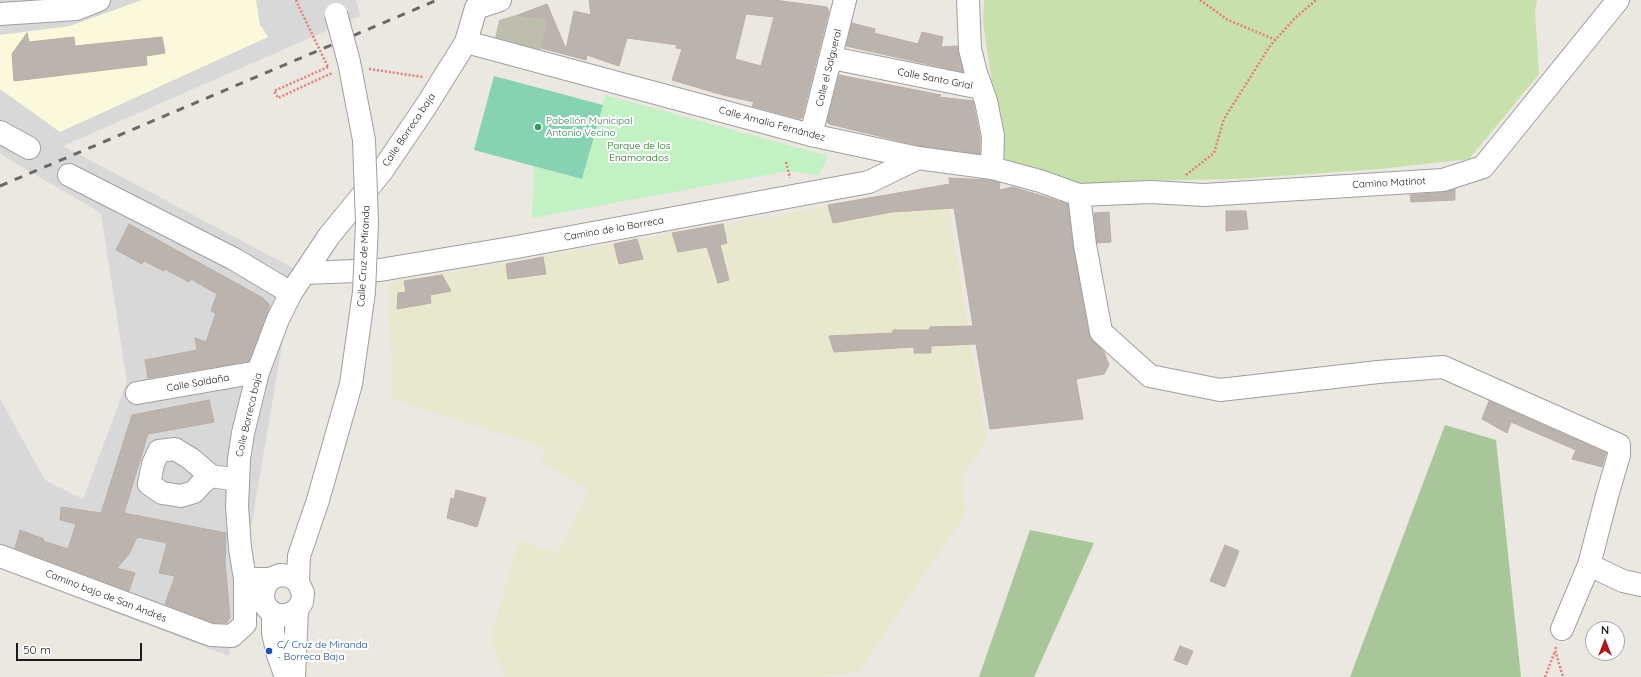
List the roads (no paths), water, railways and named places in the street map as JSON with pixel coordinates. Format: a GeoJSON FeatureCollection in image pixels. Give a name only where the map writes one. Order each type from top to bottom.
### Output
{"type":"FeatureCollection","features":[{"type":"Feature","properties":{"kind":"street"},"geometry":{"type":"LineString","coordinates":[[0,14],[76,9],[99,0]]}},
{"type":"Feature","properties":{"kind":"street","name":"Calle Borreca baja"},"geometry":{"type":"LineString","coordinates":[[211,635],[232,636],[246,624],[245,579],[238,520],[239,459],[243,432],[258,372],[278,319],[290,293],[329,236],[382,171],[426,106],[466,42],[476,8],[500,0]]}},
{"type":"Feature","properties":{"kind":"street","name":"Calle el Salgueral"},"geometry":{"type":"LineString","coordinates":[[811,135],[832,58],[845,0]]}},
{"type":"Feature","properties":{"kind":"street"},"geometry":{"type":"LineString","coordinates":[[968,0],[970,49],[976,73],[982,88]]}},
{"type":"Feature","properties":{"kind":"street","name":"Camino Matinot"},"geometry":{"type":"LineString","coordinates":[[1079,195],[1163,193],[1204,194],[1443,180],[1482,167],[1618,0]]}},
{"type":"Feature","properties":{"kind":"street","name":"Calle Cruz de Miranda"},"geometry":{"type":"LineString","coordinates":[[283,579],[299,556],[318,500],[351,384],[364,292],[367,223],[364,140],[350,62],[334,7]]}},
{"type":"Feature","properties":{"kind":"street","name":"Calle Amalio Fernández"},"geometry":{"type":"LineString","coordinates":[[466,42],[811,135],[918,158],[992,168],[1040,181],[1079,195]]}},
{"type":"Feature","properties":{"kind":"street","name":"Calle Santo Grial"},"geometry":{"type":"LineString","coordinates":[[832,58],[982,88],[993,136],[992,168]]}},
{"type":"Feature","properties":{"kind":"street"},"geometry":{"type":"LineString","coordinates":[[0,132],[29,148]]}},
{"type":"Feature","properties":{"kind":"street","name":"Camino de la Borreca"},"geometry":{"type":"LineString","coordinates":[[305,273],[380,270],[517,247],[869,182],[918,158]]}},
{"type":"Feature","properties":{"kind":"street"},"geometry":{"type":"LineString","coordinates":[[69,175],[234,259],[290,293]]}},
{"type":"Feature","properties":{"kind":"street"},"geometry":{"type":"LineString","coordinates":[[1079,195],[1085,245],[1101,332],[1150,376],[1220,390],[1378,372],[1443,367],[1619,445],[1619,455],[1589,565],[1562,629]]}},
{"type":"Feature","properties":{"kind":"street","name":"Calle Saldaña"},"geometry":{"type":"LineString","coordinates":[[137,393],[258,372]]}},
{"type":"Feature","properties":{"kind":"street"},"geometry":{"type":"LineString","coordinates":[[211,476],[238,480]]}},
{"type":"Feature","properties":{"kind":"street","name":"Camino bajo de San Andrés"},"geometry":{"type":"LineString","coordinates":[[0,556],[211,635]]}},
{"type":"Feature","properties":{"kind":"street"},"geometry":{"type":"LineString","coordinates":[[1589,565],[1622,581],[1641,585]]}},
{"type":"Feature","properties":{"kind":"street"},"geometry":{"type":"LineString","coordinates":[[245,579],[283,579],[303,593],[302,602],[279,612],[246,613]]}},
{"type":"Feature","properties":{"kind":"street"},"geometry":{"type":"LineString","coordinates":[[279,612],[265,605],[263,598],[264,588],[283,579]]}},
{"type":"Feature","properties":{"kind":"street"},"geometry":{"type":"LineString","coordinates":[[279,612],[291,674]]}},
{"type":"Feature","properties":{"kind":"railway"},"geometry":{"type":"LineString","coordinates":[[0,186],[437,0]]}},
{"type":"Feature","properties":{"kind":"place","name":"Pabellón Municipal Antonio Vecino"},"geometry":{"type":"Point","coordinates":[538,127]}},
{"type":"Feature","properties":{"kind":"place","name":"C/ Cruz de Miranda - Borreca Baja"},"geometry":{"type":"Point","coordinates":[269,651]}},
{"type":"Feature","properties":{"kind":"park label","name":"Parque de los Enamorados"},"geometry":{"type":"Point","coordinates":[639,152]}}]}
